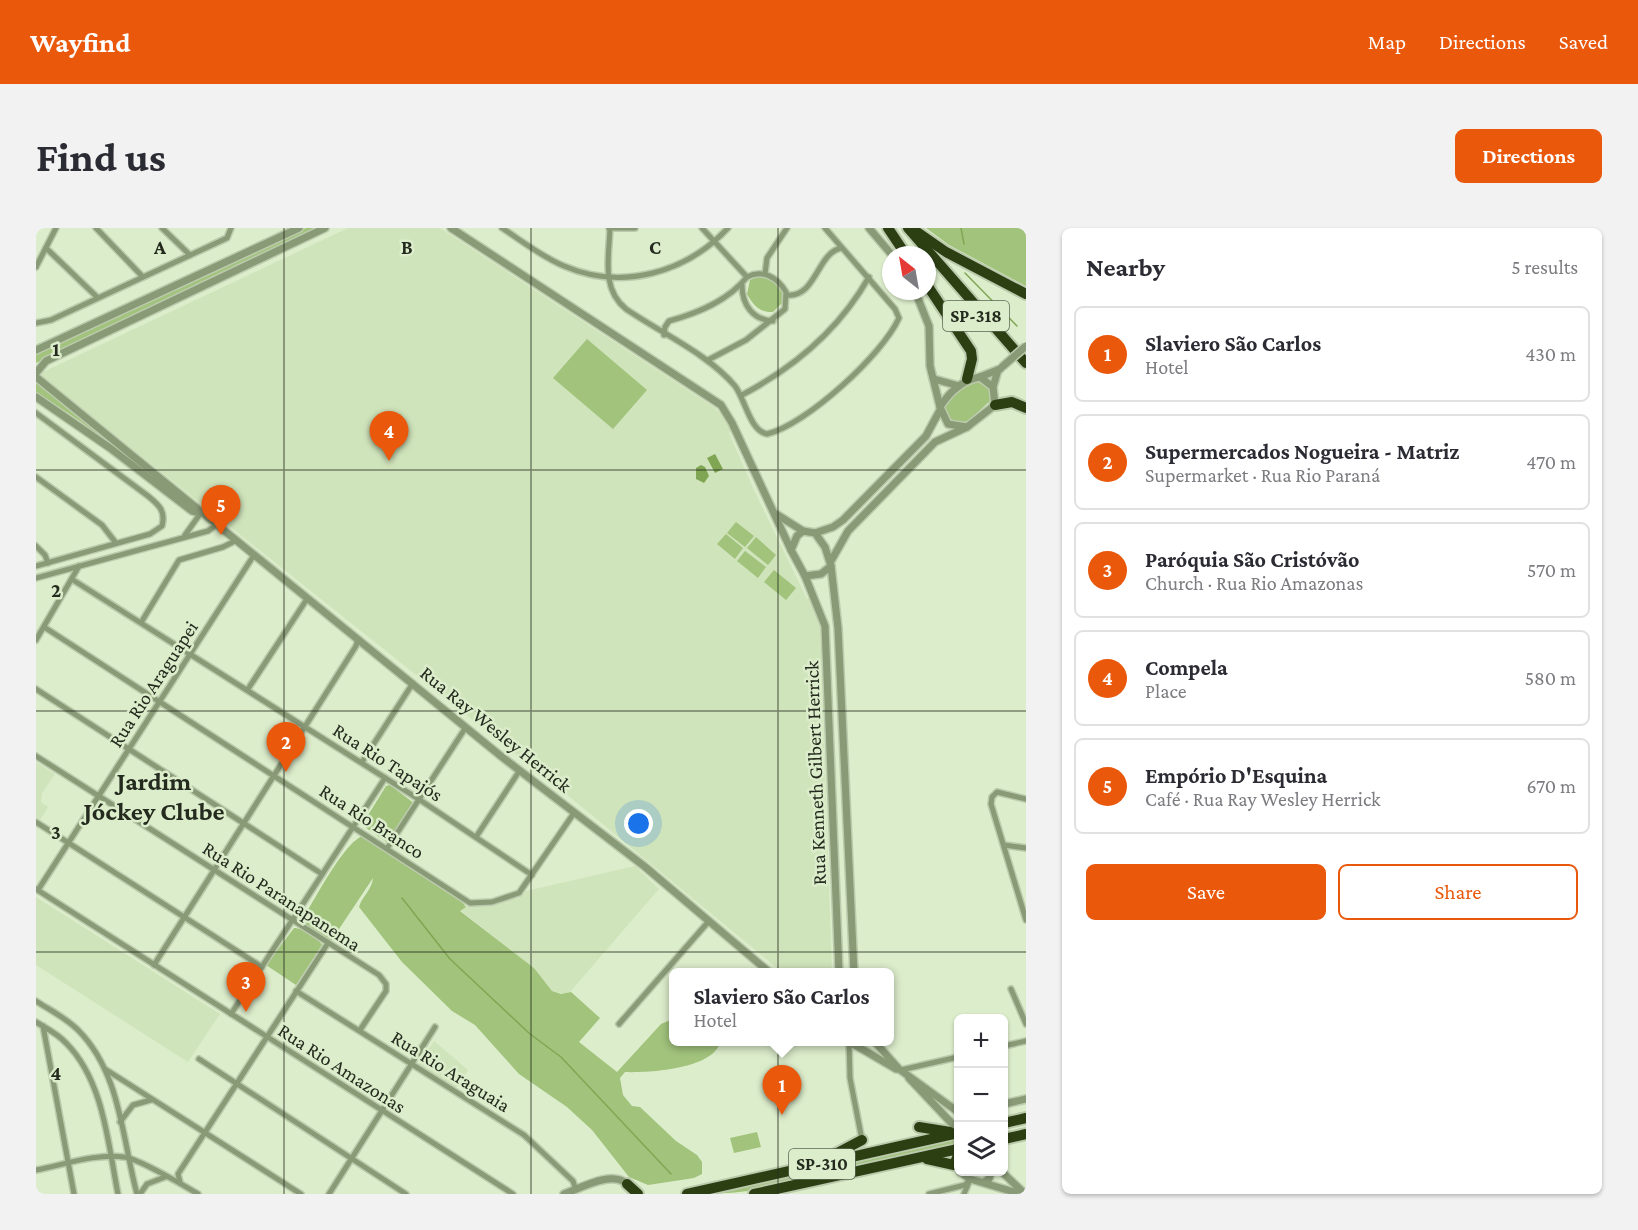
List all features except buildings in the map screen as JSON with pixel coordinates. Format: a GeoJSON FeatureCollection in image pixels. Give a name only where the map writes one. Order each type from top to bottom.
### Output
{"type":"FeatureCollection","features":[{"type":"Feature","properties":{"kind":"highway"},"geometry":{"type":"LineString","coordinates":[[888,228],[900,246]]}},
{"type":"Feature","properties":{"kind":"highway","name":"SP-318"},"geometry":{"type":"LineString","coordinates":[[901,228],[917,246]]}},
{"type":"Feature","properties":{"kind":"highway","name":"SP-318"},"geometry":{"type":"LineString","coordinates":[[908,228],[1026,363]]}},
{"type":"Feature","properties":{"kind":"highway"},"geometry":{"type":"LineString","coordinates":[[913,228],[946,252],[1026,294]]}},
{"type":"Feature","properties":{"kind":"highway","name":"SP-318"},"geometry":{"type":"LineString","coordinates":[[936,268],[1026,373]]}},
{"type":"Feature","properties":{"kind":"highway"},"geometry":{"type":"LineString","coordinates":[[936,298],[971,351],[972,359],[963,382]]}},
{"type":"Feature","properties":{"kind":"highway"},"geometry":{"type":"LineString","coordinates":[[994,405],[1012,402],[1026,408]]}},
{"type":"Feature","properties":{"kind":"highway"},"geometry":{"type":"LineString","coordinates":[[1008,1122],[1026,1118]]}},
{"type":"Feature","properties":{"kind":"highway"},"geometry":{"type":"LineString","coordinates":[[919,1127],[954,1131]]}},
{"type":"Feature","properties":{"kind":"highway","name":"SP-310"},"geometry":{"type":"LineString","coordinates":[[687,1194],[954,1133]]}},
{"type":"Feature","properties":{"kind":"highway"},"geometry":{"type":"LineString","coordinates":[[1008,1138],[1026,1135]]}},
{"type":"Feature","properties":{"kind":"highway"},"geometry":{"type":"LineString","coordinates":[[796,1170],[817,1163],[862,1140]]}},
{"type":"Feature","properties":{"kind":"highway","name":"SP-310"},"geometry":{"type":"LineString","coordinates":[[754,1194],[954,1150]]}},
{"type":"Feature","properties":{"kind":"highway"},"geometry":{"type":"LineString","coordinates":[[915,1158],[954,1164]]}},
{"type":"Feature","properties":{"kind":"highway"},"geometry":{"type":"LineString","coordinates":[[626,1189],[638,1194]]}},
{"type":"Feature","properties":{"kind":"street"},"geometry":{"type":"LineString","coordinates":[[36,267],[56,228]]}},
{"type":"Feature","properties":{"kind":"street"},"geometry":{"type":"LineString","coordinates":[[96,228],[142,276]]}},
{"type":"Feature","properties":{"kind":"street"},"geometry":{"type":"LineString","coordinates":[[162,228],[190,255]]}},
{"type":"Feature","properties":{"kind":"street"},"geometry":{"type":"LineString","coordinates":[[36,323],[51,320],[227,238],[231,228]]}},
{"type":"Feature","properties":{"kind":"street"},"geometry":{"type":"LineString","coordinates":[[36,350],[299,228]]}},
{"type":"Feature","properties":{"kind":"street"},"geometry":{"type":"LineString","coordinates":[[36,375],[46,361],[325,228]]}},
{"type":"Feature","properties":{"kind":"street"},"geometry":{"type":"LineString","coordinates":[[451,228],[715,400],[732,423],[805,576],[821,574],[831,563],[848,531],[935,442],[967,427],[994,405],[993,387],[1000,369]]}},
{"type":"Feature","properties":{"kind":"street"},"geometry":{"type":"LineString","coordinates":[[502,228],[563,266],[608,279],[666,270],[687,261],[714,242],[728,228]]}},
{"type":"Feature","properties":{"kind":"street"},"geometry":{"type":"LineString","coordinates":[[635,228],[610,228],[608,279],[611,290],[620,304],[664,335],[708,360],[742,395],[758,429],[767,434],[807,413],[857,371],[880,346],[899,318],[895,309],[869,277],[825,228]]}},
{"type":"Feature","properties":{"kind":"street"},"geometry":{"type":"LineString","coordinates":[[702,228],[747,277]]}},
{"type":"Feature","properties":{"kind":"street"},"geometry":{"type":"LineString","coordinates":[[765,273],[767,258],[787,228]]}},
{"type":"Feature","properties":{"kind":"street"},"geometry":{"type":"LineString","coordinates":[[869,228],[884,246]]}},
{"type":"Feature","properties":{"kind":"street"},"geometry":{"type":"LineString","coordinates":[[46,248],[97,297]]}},
{"type":"Feature","properties":{"kind":"street"},"geometry":{"type":"LineString","coordinates":[[787,295],[803,291],[830,252],[841,248]]}},
{"type":"Feature","properties":{"kind":"street"},"geometry":{"type":"LineString","coordinates":[[664,335],[669,321],[703,309],[742,285],[747,277],[765,273],[780,284],[787,295],[785,309],[773,321],[746,340],[708,360]]}},
{"type":"Feature","properties":{"kind":"street"},"geometry":{"type":"LineString","coordinates":[[742,395],[766,382],[806,353],[845,313],[869,277]]}},
{"type":"Feature","properties":{"kind":"street"},"geometry":{"type":"LineString","coordinates":[[742,285],[744,300],[751,312],[759,319],[773,321]]}},
{"type":"Feature","properties":{"kind":"street"},"geometry":{"type":"LineString","coordinates":[[919,300],[929,326],[930,366],[940,408],[948,424],[967,427]]}},
{"type":"Feature","properties":{"kind":"street"},"geometry":{"type":"LineString","coordinates":[[934,379],[963,382],[980,377],[1000,369],[1026,346]]}},
{"type":"Feature","properties":{"kind":"street","name":"Rua Ray Wesley Herrick"},"geometry":{"type":"LineString","coordinates":[[36,375],[200,513],[414,682],[466,727],[709,921],[764,968]]}},
{"type":"Feature","properties":{"kind":"street"},"geometry":{"type":"LineString","coordinates":[[980,377],[993,387]]}},
{"type":"Feature","properties":{"kind":"street"},"geometry":{"type":"LineString","coordinates":[[774,512],[803,531],[815,532],[832,527],[843,520],[926,436],[940,408],[963,382]]}},
{"type":"Feature","properties":{"kind":"street","name":"Rua Ray Wesley Herrick"},"geometry":{"type":"LineString","coordinates":[[36,397],[110,448],[192,511],[200,513]]}},
{"type":"Feature","properties":{"kind":"street"},"geometry":{"type":"LineString","coordinates":[[36,413],[87,448],[156,503],[164,515],[162,526],[150,534],[36,566]]}},
{"type":"Feature","properties":{"kind":"street"},"geometry":{"type":"LineString","coordinates":[[36,477],[102,525],[116,543]]}},
{"type":"Feature","properties":{"kind":"street"},"geometry":{"type":"LineString","coordinates":[[183,537],[200,513]]}},
{"type":"Feature","properties":{"kind":"street"},"geometry":{"type":"LineString","coordinates":[[36,578],[207,531],[216,525]]}},
{"type":"Feature","properties":{"kind":"street"},"geometry":{"type":"LineString","coordinates":[[791,550],[797,536],[803,531]]}},
{"type":"Feature","properties":{"kind":"street"},"geometry":{"type":"LineString","coordinates":[[815,532],[831,563],[838,627],[854,968]]}},
{"type":"Feature","properties":{"kind":"street"},"geometry":{"type":"LineString","coordinates":[[142,621],[179,560],[223,547],[235,541]]}},
{"type":"Feature","properties":{"kind":"street"},"geometry":{"type":"LineString","coordinates":[[36,546],[45,555],[48,563]]}},
{"type":"Feature","properties":{"kind":"street","name":"Rua Rio Araguapei"},"geometry":{"type":"LineString","coordinates":[[37,890],[254,555]]}},
{"type":"Feature","properties":{"kind":"street"},"geometry":{"type":"LineString","coordinates":[[36,640],[74,580],[79,566]]}},
{"type":"Feature","properties":{"kind":"street","name":"Rua Kenneth Gilbert Herrick"},"geometry":{"type":"LineString","coordinates":[[805,576],[825,626],[839,968]]}},
{"type":"Feature","properties":{"kind":"street","name":"Rua Rio Tapajós"},"geometry":{"type":"LineString","coordinates":[[74,580],[362,762],[532,875]]}},
{"type":"Feature","properties":{"kind":"street"},"geometry":{"type":"LineString","coordinates":[[248,689],[307,598]]}},
{"type":"Feature","properties":{"kind":"street","name":"Rua Rio Branco"},"geometry":{"type":"LineString","coordinates":[[44,627],[388,847],[464,899],[476,904],[519,893],[574,813]]}},
{"type":"Feature","properties":{"kind":"street"},"geometry":{"type":"LineString","coordinates":[[154,965],[356,646],[358,639]]}},
{"type":"Feature","properties":{"kind":"street"},"geometry":{"type":"LineString","coordinates":[[362,762],[414,682]]}},
{"type":"Feature","properties":{"kind":"street"},"geometry":{"type":"LineString","coordinates":[[36,689],[322,874]]}},
{"type":"Feature","properties":{"kind":"street"},"geometry":{"type":"LineString","coordinates":[[388,847],[466,727]]}},
{"type":"Feature","properties":{"kind":"street","name":"Rua Rio Paranapanema"},"geometry":{"type":"LineString","coordinates":[[36,756],[379,975],[387,987],[380,1002],[360,1030]]}},
{"type":"Feature","properties":{"kind":"street"},"geometry":{"type":"LineString","coordinates":[[476,837],[520,770]]}},
{"type":"Feature","properties":{"kind":"street"},"geometry":{"type":"LineString","coordinates":[[231,1014],[385,778]]}},
{"type":"Feature","properties":{"kind":"street"},"geometry":{"type":"LineString","coordinates":[[1026,799],[997,792],[990,804],[1023,898],[1026,920]]}},
{"type":"Feature","properties":{"kind":"street"},"geometry":{"type":"LineString","coordinates":[[36,822],[262,967]]}},
{"type":"Feature","properties":{"kind":"street"},"geometry":{"type":"LineString","coordinates":[[1004,845],[1026,848]]}},
{"type":"Feature","properties":{"kind":"street","name":"Rua Rio Amazonas"},"geometry":{"type":"LineString","coordinates":[[37,890],[513,1194]]}},
{"type":"Feature","properties":{"kind":"street"},"geometry":{"type":"LineString","coordinates":[[619,1023],[709,921]]}},
{"type":"Feature","properties":{"kind":"street"},"geometry":{"type":"LineString","coordinates":[[180,1182],[178,1174],[328,943]]}},
{"type":"Feature","properties":{"kind":"street"},"geometry":{"type":"LineString","coordinates":[[1011,989],[1026,1024]]}},
{"type":"Feature","properties":{"kind":"street","name":"Rua Rio Araguaia"},"geometry":{"type":"LineString","coordinates":[[296,991],[535,1143],[573,1181],[576,1190]]}},
{"type":"Feature","properties":{"kind":"street"},"geometry":{"type":"LineString","coordinates":[[37,1004],[78,1030],[105,1069],[127,1157],[139,1194]]}},
{"type":"Feature","properties":{"kind":"street"},"geometry":{"type":"LineString","coordinates":[[36,1022],[66,1042],[90,1076],[98,1098],[118,1194]]}},
{"type":"Feature","properties":{"kind":"street"},"geometry":{"type":"LineString","coordinates":[[43,1026],[74,1194]]}},
{"type":"Feature","properties":{"kind":"street"},"geometry":{"type":"LineString","coordinates":[[329,1194],[435,1027]]}},
{"type":"Feature","properties":{"kind":"street"},"geometry":{"type":"LineString","coordinates":[[1008,1045],[1026,1041]]}},
{"type":"Feature","properties":{"kind":"street"},"geometry":{"type":"LineString","coordinates":[[851,1046],[850,1078],[862,1140]]}},
{"type":"Feature","properties":{"kind":"street"},"geometry":{"type":"LineString","coordinates":[[856,1046],[900,1070],[954,1109]]}},
{"type":"Feature","properties":{"kind":"street"},"geometry":{"type":"LineString","coordinates":[[878,1046],[954,1128]]}},
{"type":"Feature","properties":{"kind":"street"},"geometry":{"type":"LineString","coordinates":[[900,1070],[954,1058]]}},
{"type":"Feature","properties":{"kind":"street"},"geometry":{"type":"LineString","coordinates":[[199,1059],[406,1194]]}},
{"type":"Feature","properties":{"kind":"street"},"geometry":{"type":"LineString","coordinates":[[105,1069],[301,1194]]}},
{"type":"Feature","properties":{"kind":"street"},"geometry":{"type":"LineString","coordinates":[[1008,1103],[1026,1099]]}},
{"type":"Feature","properties":{"kind":"street"},"geometry":{"type":"LineString","coordinates":[[120,1122],[133,1106],[151,1100]]}},
{"type":"Feature","properties":{"kind":"street"},"geometry":{"type":"LineString","coordinates":[[36,1170],[110,1156],[127,1157],[165,1177],[180,1182],[198,1194]]}},
{"type":"Feature","properties":{"kind":"street"},"geometry":{"type":"LineString","coordinates":[[967,1176],[970,1179],[1023,1194]]}},
{"type":"Feature","properties":{"kind":"street"},"geometry":{"type":"LineString","coordinates":[[984,1182],[990,1176]]}},
{"type":"Feature","properties":{"kind":"street"},"geometry":{"type":"LineString","coordinates":[[1006,1176],[1023,1194]]}},
{"type":"Feature","properties":{"kind":"street"},"geometry":{"type":"LineString","coordinates":[[139,1194],[147,1184],[165,1177]]}},
{"type":"Feature","properties":{"kind":"street"},"geometry":{"type":"LineString","coordinates":[[564,1194],[613,1178],[621,1179],[626,1189]]}},
{"type":"Feature","properties":{"kind":"street"},"geometry":{"type":"LineString","coordinates":[[929,1194],[965,1185],[970,1179]]}},
{"type":"Feature","properties":{"kind":"street"},"geometry":{"type":"LineString","coordinates":[[964,1194],[970,1179]]}},
{"type":"Feature","properties":{"kind":"shaded area"},"geometry":{"type":"Polygon","coordinates":[[[306,228],[317,228],[36,363],[36,355],[306,228]]]}},
{"type":"Feature","properties":{"kind":"shaded area"},"geometry":{"type":"Polygon","coordinates":[[[348,228],[440,228],[715,408],[731,431],[729,433],[754,490],[807,599],[811,598],[820,624],[832,968],[777,968],[577,803],[42,377],[41,373],[348,228]]]}},
{"type":"Feature","properties":{"kind":"shaded area"},"geometry":{"type":"Polygon","coordinates":[[[926,228],[1026,228],[1026,286],[949,245],[926,228]]]}},
{"type":"Feature","properties":{"kind":"shaded area"},"geometry":{"type":"Polygon","coordinates":[[[763,274],[781,288],[783,302],[773,312],[757,308],[747,294],[750,280],[763,274]]]}},
{"type":"Feature","properties":{"kind":"shaded area"},"geometry":{"type":"Polygon","coordinates":[[[587,339],[647,390],[613,429],[553,378],[587,339]]]}},
{"type":"Feature","properties":{"kind":"shaded area"},"geometry":{"type":"Polygon","coordinates":[[[977,381],[989,388],[990,401],[967,422],[952,421],[946,414],[946,403],[969,382],[977,381]]]}},
{"type":"Feature","properties":{"kind":"shaded area"},"geometry":{"type":"Polygon","coordinates":[[[36,382],[170,491],[80,421],[36,392],[36,382]]]}},
{"type":"Feature","properties":{"kind":"shaded area"},"geometry":{"type":"Polygon","coordinates":[[[715,454],[723,469],[715,473],[707,458],[715,454]]]}},
{"type":"Feature","properties":{"kind":"shaded area"},"geometry":{"type":"Polygon","coordinates":[[[701,465],[705,467],[709,476],[704,483],[696,479],[696,468],[701,465]]]}},
{"type":"Feature","properties":{"kind":"shaded area"},"geometry":{"type":"Polygon","coordinates":[[[736,522],[754,536],[745,547],[727,533],[736,522]]]}},
{"type":"Feature","properties":{"kind":"shaded area"},"geometry":{"type":"Polygon","coordinates":[[[726,534],[743,548],[735,559],[717,544],[726,534]]]}},
{"type":"Feature","properties":{"kind":"shaded area"},"geometry":{"type":"Polygon","coordinates":[[[756,537],[776,555],[768,565],[747,548],[756,537]]]}},
{"type":"Feature","properties":{"kind":"shaded area"},"geometry":{"type":"Polygon","coordinates":[[[745,551],[766,567],[758,578],[737,561],[745,551]]]}},
{"type":"Feature","properties":{"kind":"shaded area"},"geometry":{"type":"Polygon","coordinates":[[[774,570],[796,588],[786,600],[764,582],[774,570]]]}},
{"type":"Feature","properties":{"kind":"shaded area"},"geometry":{"type":"Polygon","coordinates":[[[36,762],[55,774],[42,793],[41,802],[48,807],[40,820],[36,817],[36,762]]]}},
{"type":"Feature","properties":{"kind":"shaded area"},"geometry":{"type":"Polygon","coordinates":[[[390,785],[415,804],[386,842],[362,825],[386,786],[390,785]]]}},
{"type":"Feature","properties":{"kind":"shaded area"},"geometry":{"type":"Polygon","coordinates":[[[363,836],[463,903],[466,907],[460,911],[534,968],[552,991],[561,994],[571,992],[600,1018],[579,1042],[617,1072],[661,1024],[669,1021],[669,1046],[718,1046],[706,1058],[693,1064],[649,1072],[625,1072],[620,1078],[623,1095],[632,1106],[640,1107],[676,1141],[697,1155],[702,1162],[702,1174],[694,1178],[648,1185],[629,1177],[592,1130],[567,1107],[519,1074],[475,1025],[452,1011],[402,962],[359,907],[373,878],[331,941],[306,925],[304,917],[339,859],[356,840],[363,836]]]}},
{"type":"Feature","properties":{"kind":"shaded area"},"geometry":{"type":"Polygon","coordinates":[[[635,866],[659,889],[570,992],[564,994],[552,991],[534,968],[460,910],[470,905],[519,898],[526,891],[635,866]]]}},
{"type":"Feature","properties":{"kind":"shaded area"},"geometry":{"type":"Polygon","coordinates":[[[36,897],[220,1014],[188,1062],[36,965],[36,897]]]}},
{"type":"Feature","properties":{"kind":"shaded area"},"geometry":{"type":"Polygon","coordinates":[[[294,928],[310,934],[322,945],[296,985],[266,965],[294,928]]]}},
{"type":"Feature","properties":{"kind":"shaded area"},"geometry":{"type":"Polygon","coordinates":[[[434,1041],[468,1070],[455,1090],[418,1065],[434,1041]]]}},
{"type":"Feature","properties":{"kind":"shaded area"},"geometry":{"type":"Polygon","coordinates":[[[757,1132],[761,1147],[734,1153],[730,1138],[757,1132]]]}},
{"type":"Feature","properties":{"kind":"shaded area"},"geometry":{"type":"Polygon","coordinates":[[[954,1138],[954,1147],[830,1177],[764,1189],[701,1194],[954,1138]]]}},
{"type":"Feature","properties":{"kind":"waterway"},"geometry":{"type":"LineString","coordinates":[[961,228],[964,244]]}},
{"type":"Feature","properties":{"kind":"waterway"},"geometry":{"type":"LineString","coordinates":[[965,273],[1017,326]]}},
{"type":"Feature","properties":{"kind":"waterway"},"geometry":{"type":"LineString","coordinates":[[402,898],[450,959],[530,1034],[561,1057],[671,1174]]}},
{"type":"Feature","properties":{"kind":"place","name":"Compela"},"geometry":{"type":"Point","coordinates":[389,461]}},
{"type":"Feature","properties":{"kind":"place","name":"Empório D'Esquina"},"geometry":{"type":"Point","coordinates":[221,535]}},
{"type":"Feature","properties":{"kind":"place","name":"Supermercados Nogueira - Matriz"},"geometry":{"type":"Point","coordinates":[286,772]}},
{"type":"Feature","properties":{"kind":"place","name":"Paróquia São Cristóvão"},"geometry":{"type":"Point","coordinates":[246,1012]}},
{"type":"Feature","properties":{"kind":"place","name":"Slaviero São Carlos"},"geometry":{"type":"Point","coordinates":[782,1115]}},
{"type":"Feature","properties":{"kind":"district","name":"Jardim Jóckey Clube"},"geometry":{"type":"Point","coordinates":[154,796]}}]}
